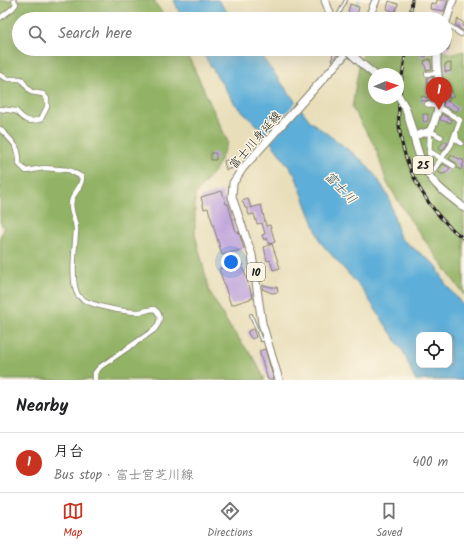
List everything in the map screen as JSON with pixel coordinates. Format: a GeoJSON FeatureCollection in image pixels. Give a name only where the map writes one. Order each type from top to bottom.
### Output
{"type":"FeatureCollection","features":[{"type":"Feature","properties":{"kind":"main road"},"geometry":{"type":"LineString","coordinates":[[371,12],[376,0]]}},
{"type":"Feature","properties":{"kind":"main road"},"geometry":{"type":"LineString","coordinates":[[449,12],[453,0]]}},
{"type":"Feature","properties":{"kind":"main road"},"geometry":{"type":"LineString","coordinates":[[325,1],[331,12]]}},
{"type":"Feature","properties":{"kind":"main road","name":"富士川身延線"},"geometry":{"type":"LineString","coordinates":[[279,380],[262,323],[252,255],[232,197],[233,183],[243,168],[344,56]]}},
{"type":"Feature","properties":{"kind":"main road"},"geometry":{"type":"LineString","coordinates":[[352,56],[368,69]]}},
{"type":"Feature","properties":{"kind":"main road"},"geometry":{"type":"LineString","coordinates":[[414,136],[430,131],[438,107],[439,89],[435,62],[436,56]]}},
{"type":"Feature","properties":{"kind":"main road","name":"25"},"geometry":{"type":"LineString","coordinates":[[403,104],[420,158],[429,176],[464,208]]}},
{"type":"Feature","properties":{"kind":"street"},"geometry":{"type":"LineString","coordinates":[[0,18],[13,8],[16,4],[14,0]]}},
{"type":"Feature","properties":{"kind":"street"},"geometry":{"type":"LineString","coordinates":[[452,28],[461,34]]}},
{"type":"Feature","properties":{"kind":"street"},"geometry":{"type":"LineString","coordinates":[[427,74],[437,73]]}},
{"type":"Feature","properties":{"kind":"street"},"geometry":{"type":"LineString","coordinates":[[0,75],[8,80],[20,79],[31,92],[43,94],[47,99],[47,108],[41,119],[32,122],[24,120],[16,111],[0,109]]}},
{"type":"Feature","properties":{"kind":"street"},"geometry":{"type":"LineString","coordinates":[[427,104],[438,107],[462,119],[451,145],[432,172],[429,163],[428,151],[430,131],[441,137]]}},
{"type":"Feature","properties":{"kind":"street"},"geometry":{"type":"LineString","coordinates":[[0,129],[17,146],[20,153],[19,164],[26,171],[44,168],[68,170],[82,177],[82,184],[72,199],[71,213],[76,223],[74,256],[75,286],[78,295],[85,302],[124,311],[140,312],[154,309],[158,311],[160,319],[159,324],[154,330],[100,367],[95,373],[95,380]]}},
{"type":"Feature","properties":{"kind":"street"},"geometry":{"type":"LineString","coordinates":[[456,131],[457,140],[461,143]]}},
{"type":"Feature","properties":{"kind":"street"},"geometry":{"type":"LineString","coordinates":[[428,151],[454,166]]}},
{"type":"Feature","properties":{"kind":"lane"},"geometry":{"type":"LineString","coordinates":[[339,12],[346,0]]}},
{"type":"Feature","properties":{"kind":"lane"},"geometry":{"type":"LineString","coordinates":[[252,315],[262,340],[266,339]]}},
{"type":"Feature","properties":{"kind":"green space"},"geometry":{"type":"Polygon","coordinates":[[[0,0],[155,0],[155,3],[162,12],[12,12],[12,56],[188,56],[228,142],[217,167],[195,195],[195,234],[210,293],[230,327],[255,360],[265,380],[0,380],[0,236],[4,229],[0,222],[0,0]]]}},
{"type":"Feature","properties":{"kind":"green space"},"geometry":{"type":"Polygon","coordinates":[[[464,51],[464,295],[411,221],[387,183],[375,146],[352,108],[360,60],[363,56],[452,56],[452,54],[464,51]]]}},
{"type":"Feature","properties":{"kind":"water"},"geometry":{"type":"Polygon","coordinates":[[[174,0],[218,0],[227,12],[179,12],[174,0]]]}},
{"type":"Feature","properties":{"kind":"water","name":"富士川"},"geometry":{"type":"Polygon","coordinates":[[[204,56],[261,56],[310,121],[363,161],[378,179],[389,198],[400,238],[436,265],[445,283],[464,307],[464,380],[415,380],[404,353],[362,289],[321,243],[295,175],[262,130],[235,104],[204,56]]]}},
{"type":"Feature","properties":{"kind":"pier"},"geometry":{"type":"Polygon","coordinates":[[[297,101],[302,107],[269,143],[264,137],[297,101]]]}},
{"type":"Feature","properties":{"kind":"building"},"geometry":{"type":"Polygon","coordinates":[[[437,0],[448,0],[444,11],[430,9],[431,3],[436,4],[437,0]]]}},
{"type":"Feature","properties":{"kind":"building"},"geometry":{"type":"Polygon","coordinates":[[[389,1],[398,4],[395,12],[387,9],[389,1]]]}},
{"type":"Feature","properties":{"kind":"building"},"geometry":{"type":"Polygon","coordinates":[[[350,4],[359,7],[358,12],[348,12],[350,4]]]}},
{"type":"Feature","properties":{"kind":"building"},"geometry":{"type":"Polygon","coordinates":[[[458,19],[464,23],[462,26],[464,27],[463,31],[455,25],[458,19]]]}},
{"type":"Feature","properties":{"kind":"building"},"geometry":{"type":"Polygon","coordinates":[[[336,56],[332,61],[331,59],[336,56]]]}},
{"type":"Feature","properties":{"kind":"building"},"geometry":{"type":"Polygon","coordinates":[[[430,59],[432,69],[426,70],[424,61],[430,59]]]}},
{"type":"Feature","properties":{"kind":"building"},"geometry":{"type":"Polygon","coordinates":[[[451,63],[451,71],[445,72],[445,64],[451,63]]]}},
{"type":"Feature","properties":{"kind":"building"},"geometry":{"type":"Polygon","coordinates":[[[433,77],[434,98],[432,100],[420,101],[422,96],[428,98],[427,78],[433,77]]]}},
{"type":"Feature","properties":{"kind":"building"},"geometry":{"type":"Polygon","coordinates":[[[448,83],[454,96],[450,98],[444,88],[444,85],[448,83]]]}},
{"type":"Feature","properties":{"kind":"building"},"geometry":{"type":"Polygon","coordinates":[[[448,97],[450,100],[447,101],[459,108],[456,112],[443,106],[444,99],[448,97]]]}},
{"type":"Feature","properties":{"kind":"building"},"geometry":{"type":"Polygon","coordinates":[[[423,114],[428,114],[428,121],[423,122],[423,114]]]}},
{"type":"Feature","properties":{"kind":"building"},"geometry":{"type":"Polygon","coordinates":[[[442,114],[452,120],[451,123],[440,120],[442,114]]]}},
{"type":"Feature","properties":{"kind":"building"},"geometry":{"type":"Polygon","coordinates":[[[444,141],[448,143],[442,151],[438,148],[444,141]]]}},
{"type":"Feature","properties":{"kind":"building"},"geometry":{"type":"Polygon","coordinates":[[[211,153],[216,153],[216,160],[211,160],[211,153]]]}},
{"type":"Feature","properties":{"kind":"building"},"geometry":{"type":"Polygon","coordinates":[[[451,155],[464,161],[461,170],[457,168],[456,163],[449,159],[451,155]]]}},
{"type":"Feature","properties":{"kind":"building"},"geometry":{"type":"Polygon","coordinates":[[[230,159],[233,168],[226,170],[224,161],[230,159]]]}},
{"type":"Feature","properties":{"kind":"building"},"geometry":{"type":"Polygon","coordinates":[[[443,164],[450,168],[446,173],[442,174],[437,172],[443,164]]]}},
{"type":"Feature","properties":{"kind":"building"},"geometry":{"type":"Polygon","coordinates":[[[222,191],[226,204],[228,204],[236,232],[239,232],[244,249],[222,255],[208,208],[204,209],[201,197],[222,191]]]}},
{"type":"Feature","properties":{"kind":"building"},"geometry":{"type":"Polygon","coordinates":[[[248,199],[251,208],[261,205],[266,226],[270,225],[275,242],[269,244],[267,238],[264,240],[262,235],[265,234],[262,223],[257,224],[254,214],[249,215],[247,208],[245,208],[242,201],[248,199]]]}},
{"type":"Feature","properties":{"kind":"building"},"geometry":{"type":"Polygon","coordinates":[[[272,244],[280,268],[273,270],[270,260],[267,261],[264,247],[272,244]]]}},
{"type":"Feature","properties":{"kind":"building"},"geometry":{"type":"Polygon","coordinates":[[[241,262],[253,298],[231,305],[219,269],[241,262]]]}},
{"type":"Feature","properties":{"kind":"building"},"geometry":{"type":"Polygon","coordinates":[[[263,285],[277,287],[278,292],[272,293],[262,289],[263,285]]]}},
{"type":"Feature","properties":{"kind":"building"},"geometry":{"type":"Polygon","coordinates":[[[253,329],[256,337],[252,339],[248,334],[248,331],[253,329]]]}},
{"type":"Feature","properties":{"kind":"building"},"geometry":{"type":"Polygon","coordinates":[[[265,349],[274,380],[268,380],[259,351],[265,349]]]}},
{"type":"Feature","properties":{"kind":"waterway"},"geometry":{"type":"LineString","coordinates":[[357,6],[359,0]]}},
{"type":"Feature","properties":{"kind":"railway"},"geometry":{"type":"LineString","coordinates":[[411,12],[412,0]]}},
{"type":"Feature","properties":{"kind":"railway"},"geometry":{"type":"LineString","coordinates":[[405,56],[400,97],[399,125],[406,158],[412,174],[429,203],[451,228],[464,239]]}},
{"type":"Feature","properties":{"kind":"place","name":"月台"},"geometry":{"type":"Point","coordinates":[439,110]}}]}
